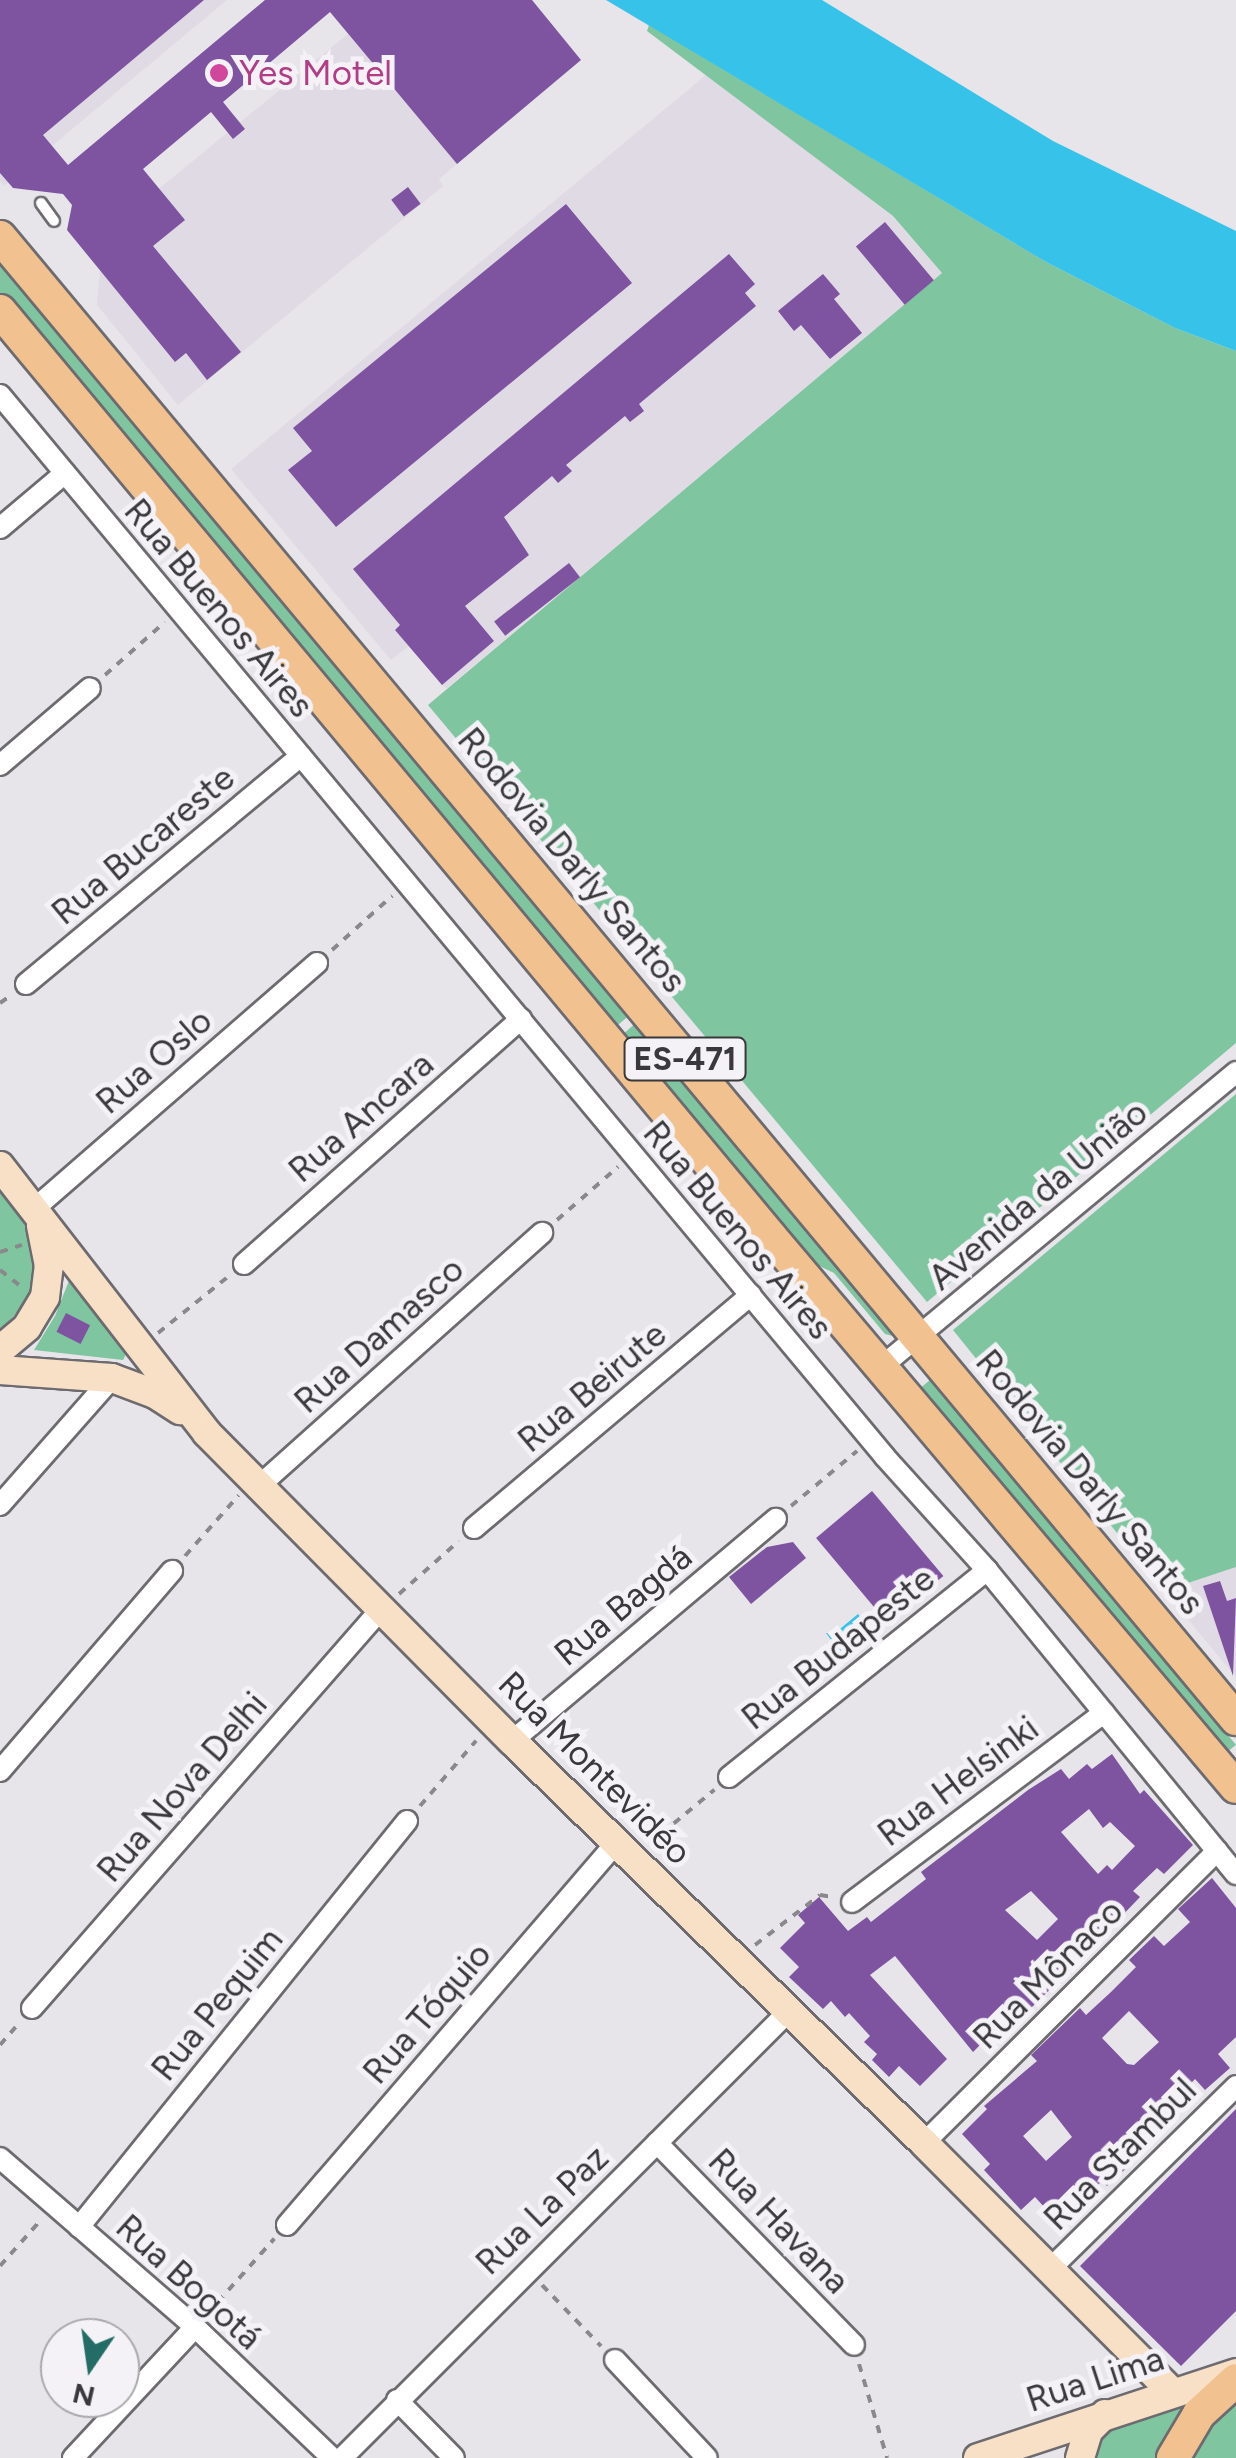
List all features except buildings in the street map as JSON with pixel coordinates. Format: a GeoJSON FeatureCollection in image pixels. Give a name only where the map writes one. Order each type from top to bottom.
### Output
{"type":"FeatureCollection","features":[{"type":"Feature","properties":{"kind":"main road","name":"Rodovia Darly Santos"},"geometry":{"type":"LineString","coordinates":[[0,237],[1236,1719]]}},
{"type":"Feature","properties":{"kind":"main road","name":"ES-471"},"geometry":{"type":"LineString","coordinates":[[0,311],[1236,1786]]}},
{"type":"Feature","properties":{"kind":"main road"},"geometry":{"type":"LineString","coordinates":[[1172,2458],[1199,2414],[1236,2377]]}},
{"type":"Feature","properties":{"kind":"street","name":"Rua Buenos Aires"},"geometry":{"type":"LineString","coordinates":[[0,396],[871,1439],[987,1570],[1236,1874]]}},
{"type":"Feature","properties":{"kind":"street"},"geometry":{"type":"LineString","coordinates":[[0,528],[65,473]]}},
{"type":"Feature","properties":{"kind":"street"},"geometry":{"type":"LineString","coordinates":[[0,764],[90,688]]}},
{"type":"Feature","properties":{"kind":"street","name":"Rua Bucareste"},"geometry":{"type":"LineString","coordinates":[[26,984],[301,756]]}},
{"type":"Feature","properties":{"kind":"street","name":"Rua Oslo"},"geometry":{"type":"LineString","coordinates":[[34,1209],[317,963]]}},
{"type":"Feature","properties":{"kind":"street","name":"Rua Ancara"},"geometry":{"type":"LineString","coordinates":[[244,1264],[521,1020]]}},
{"type":"Feature","properties":{"kind":"street","name":"Avenida da União"},"geometry":{"type":"LineString","coordinates":[[882,1368],[1236,1072]]}},
{"type":"Feature","properties":{"kind":"street","name":"Rua Montevidéo"},"geometry":{"type":"LineString","coordinates":[[0,1166],[206,1432],[502,1731],[924,2143],[1172,2392]]}},
{"type":"Feature","properties":{"kind":"street"},"geometry":{"type":"LineString","coordinates":[[0,1350],[27,1327],[45,1297],[48,1250],[34,1209]]}},
{"type":"Feature","properties":{"kind":"street","name":"Rua Damasco"},"geometry":{"type":"LineString","coordinates":[[256,1483],[542,1233]]}},
{"type":"Feature","properties":{"kind":"street","name":"Rua Beirute"},"geometry":{"type":"LineString","coordinates":[[474,1528],[751,1295]]}},
{"type":"Feature","properties":{"kind":"street"},"geometry":{"type":"LineString","coordinates":[[0,1370],[112,1378],[155,1394],[206,1432]]}},
{"type":"Feature","properties":{"kind":"street"},"geometry":{"type":"LineString","coordinates":[[0,1505],[112,1378]]}},
{"type":"Feature","properties":{"kind":"street","name":"Rua Bagdá"},"geometry":{"type":"LineString","coordinates":[[502,1731],[776,1519]]}},
{"type":"Feature","properties":{"kind":"street","name":"Rua Budapeste"},"geometry":{"type":"LineString","coordinates":[[730,1777],[987,1570]]}},
{"type":"Feature","properties":{"kind":"street"},"geometry":{"type":"LineString","coordinates":[[0,1771],[172,1571]]}},
{"type":"Feature","properties":{"kind":"street","name":"Rua Nova Delhi"},"geometry":{"type":"LineString","coordinates":[[32,2008],[381,1610]]}},
{"type":"Feature","properties":{"kind":"street","name":"Rua Helsinki"},"geometry":{"type":"LineString","coordinates":[[852,1902],[1104,1713]]}},
{"type":"Feature","properties":{"kind":"street","name":"Rua Pequim"},"geometry":{"type":"LineString","coordinates":[[79,2227],[407,1821]]}},
{"type":"Feature","properties":{"kind":"street","name":"Rua Tóquio"},"geometry":{"type":"LineString","coordinates":[[287,2225],[624,1850]]}},
{"type":"Feature","properties":{"kind":"street","name":"Rua Mônaco"},"geometry":{"type":"LineString","coordinates":[[924,2143],[1216,1851]]}},
{"type":"Feature","properties":{"kind":"street","name":"Rua La Paz"},"geometry":{"type":"LineString","coordinates":[[342,2458],[790,2011]]}},
{"type":"Feature","properties":{"kind":"street","name":"Rua Stambul"},"geometry":{"type":"LineString","coordinates":[[1050,2268],[1236,2086]]}},
{"type":"Feature","properties":{"kind":"street","name":"Rua Havana"},"geometry":{"type":"LineString","coordinates":[[657,2143],[854,2345]]}},
{"type":"Feature","properties":{"kind":"street","name":"Rua Bogotá"},"geometry":{"type":"LineString","coordinates":[[0,2158],[195,2327],[332,2458]]}},
{"type":"Feature","properties":{"kind":"street"},"geometry":{"type":"LineString","coordinates":[[73,2458],[195,2327]]}},
{"type":"Feature","properties":{"kind":"street"},"geometry":{"type":"LineString","coordinates":[[615,2360],[706,2458]]}},
{"type":"Feature","properties":{"kind":"street","name":"Rua Lima"},"geometry":{"type":"LineString","coordinates":[[978,2458],[1172,2392],[1236,2377]]}},
{"type":"Feature","properties":{"kind":"street"},"geometry":{"type":"LineString","coordinates":[[397,2400],[454,2458]]}},
{"type":"Feature","properties":{"kind":"street"},"geometry":{"type":"LineString","coordinates":[[1080,2458],[1088,2430],[1106,2413]]}},
{"type":"Feature","properties":{"kind":"lane"},"geometry":{"type":"LineString","coordinates":[[42,203],[54,221]]}},
{"type":"Feature","properties":{"kind":"path"},"geometry":{"type":"LineString","coordinates":[[90,688],[179,610]]}},
{"type":"Feature","properties":{"kind":"path"},"geometry":{"type":"LineString","coordinates":[[317,963],[406,883]]}},
{"type":"Feature","properties":{"kind":"path"},"geometry":{"type":"LineString","coordinates":[[542,1233],[633,1154]]}},
{"type":"Feature","properties":{"kind":"path"},"geometry":{"type":"LineString","coordinates":[[0,1252],[27,1244]]}},
{"type":"Feature","properties":{"kind":"path"},"geometry":{"type":"LineString","coordinates":[[141,1347],[244,1264]]}},
{"type":"Feature","properties":{"kind":"path"},"geometry":{"type":"LineString","coordinates":[[0,1270],[28,1292]]}},
{"type":"Feature","properties":{"kind":"path"},"geometry":{"type":"LineString","coordinates":[[776,1519],[871,1439]]}},
{"type":"Feature","properties":{"kind":"path"},"geometry":{"type":"LineString","coordinates":[[172,1571],[256,1483]]}},
{"type":"Feature","properties":{"kind":"path"},"geometry":{"type":"LineString","coordinates":[[381,1610],[474,1528]]}},
{"type":"Feature","properties":{"kind":"path"},"geometry":{"type":"LineString","coordinates":[[407,1821],[502,1731]]}},
{"type":"Feature","properties":{"kind":"path"},"geometry":{"type":"LineString","coordinates":[[624,1850],[730,1777]]}},
{"type":"Feature","properties":{"kind":"path"},"geometry":{"type":"LineString","coordinates":[[737,1960],[820,1894],[852,1902]]}},
{"type":"Feature","properties":{"kind":"path"},"geometry":{"type":"LineString","coordinates":[[0,2045],[32,2008]]}},
{"type":"Feature","properties":{"kind":"path"},"geometry":{"type":"LineString","coordinates":[[0,2266],[55,2206]]}},
{"type":"Feature","properties":{"kind":"path"},"geometry":{"type":"LineString","coordinates":[[195,2327],[287,2225]]}},
{"type":"Feature","properties":{"kind":"path"},"geometry":{"type":"LineString","coordinates":[[527,2270],[615,2360]]}},
{"type":"Feature","properties":{"kind":"path"},"geometry":{"type":"LineString","coordinates":[[854,2345],[887,2458]]}},
{"type":"Feature","properties":{"kind":"shaded area"},"geometry":{"type":"Polygon","coordinates":[[[0,0],[227,0],[4,186],[0,181],[0,0]]]}},
{"type":"Feature","properties":{"kind":"shaded area"},"geometry":{"type":"Polygon","coordinates":[[[348,34],[457,164],[439,179],[443,186],[178,405],[97,305],[100,269],[84,250],[348,34]]]}},
{"type":"Feature","properties":{"kind":"shaded area"},"geometry":{"type":"Polygon","coordinates":[[[707,74],[892,216],[942,273],[446,689],[409,646],[391,660],[231,469],[707,74]]]}},
{"type":"Feature","properties":{"kind":"shaded area"},"geometry":{"type":"Polygon","coordinates":[[[1236,1567],[1236,1677],[1164,1591],[1236,1567]]]}},
{"type":"Feature","properties":{"kind":"green space"},"geometry":{"type":"Polygon","coordinates":[[[649,25],[1046,262],[1175,328],[1236,351],[1236,1043],[927,1302],[428,705],[942,273],[893,216],[647,31],[649,25]]]}},
{"type":"Feature","properties":{"kind":"green space"},"geometry":{"type":"Polygon","coordinates":[[[0,255],[634,1011],[608,1034],[0,309],[0,255]]]}},
{"type":"Feature","properties":{"kind":"green space"},"geometry":{"type":"Polygon","coordinates":[[[638,1021],[897,1337],[885,1334],[834,1273],[809,1261],[621,1036],[638,1021]]]}},
{"type":"Feature","properties":{"kind":"green space"},"geometry":{"type":"Polygon","coordinates":[[[1236,1094],[1236,1567],[1164,1591],[953,1330],[1236,1094]]]}},
{"type":"Feature","properties":{"kind":"green space"},"geometry":{"type":"Polygon","coordinates":[[[0,1189],[24,1222],[35,1266],[32,1293],[0,1333],[0,1189]]]}},
{"type":"Feature","properties":{"kind":"green space"},"geometry":{"type":"Polygon","coordinates":[[[70,1278],[127,1352],[123,1360],[34,1350],[55,1316],[70,1278]]]}},
{"type":"Feature","properties":{"kind":"green space"},"geometry":{"type":"Polygon","coordinates":[[[930,1380],[1236,1745],[1221,1757],[915,1393],[930,1380]]]}},
{"type":"Feature","properties":{"kind":"green space"},"geometry":{"type":"Polygon","coordinates":[[[1236,2401],[1236,2458],[1187,2458],[1217,2414],[1236,2401]]]}},
{"type":"Feature","properties":{"kind":"green space"},"geometry":{"type":"Polygon","coordinates":[[[1179,2402],[1190,2405],[1160,2458],[1090,2458],[1099,2431],[1179,2402]]]}},
{"type":"Feature","properties":{"kind":"water"},"geometry":{"type":"Polygon","coordinates":[[[606,0],[822,0],[1053,141],[1236,231],[1236,351],[1175,328],[1046,262],[606,0]]]}},
{"type":"Feature","properties":{"kind":"water"},"geometry":{"type":"Polygon","coordinates":[[[858,1614],[870,1629],[840,1652],[826,1633],[835,1633],[858,1614]]]}},
{"type":"Feature","properties":{"kind":"place","name":"Yes Motel"},"geometry":{"type":"Point","coordinates":[219,73]}}]}
